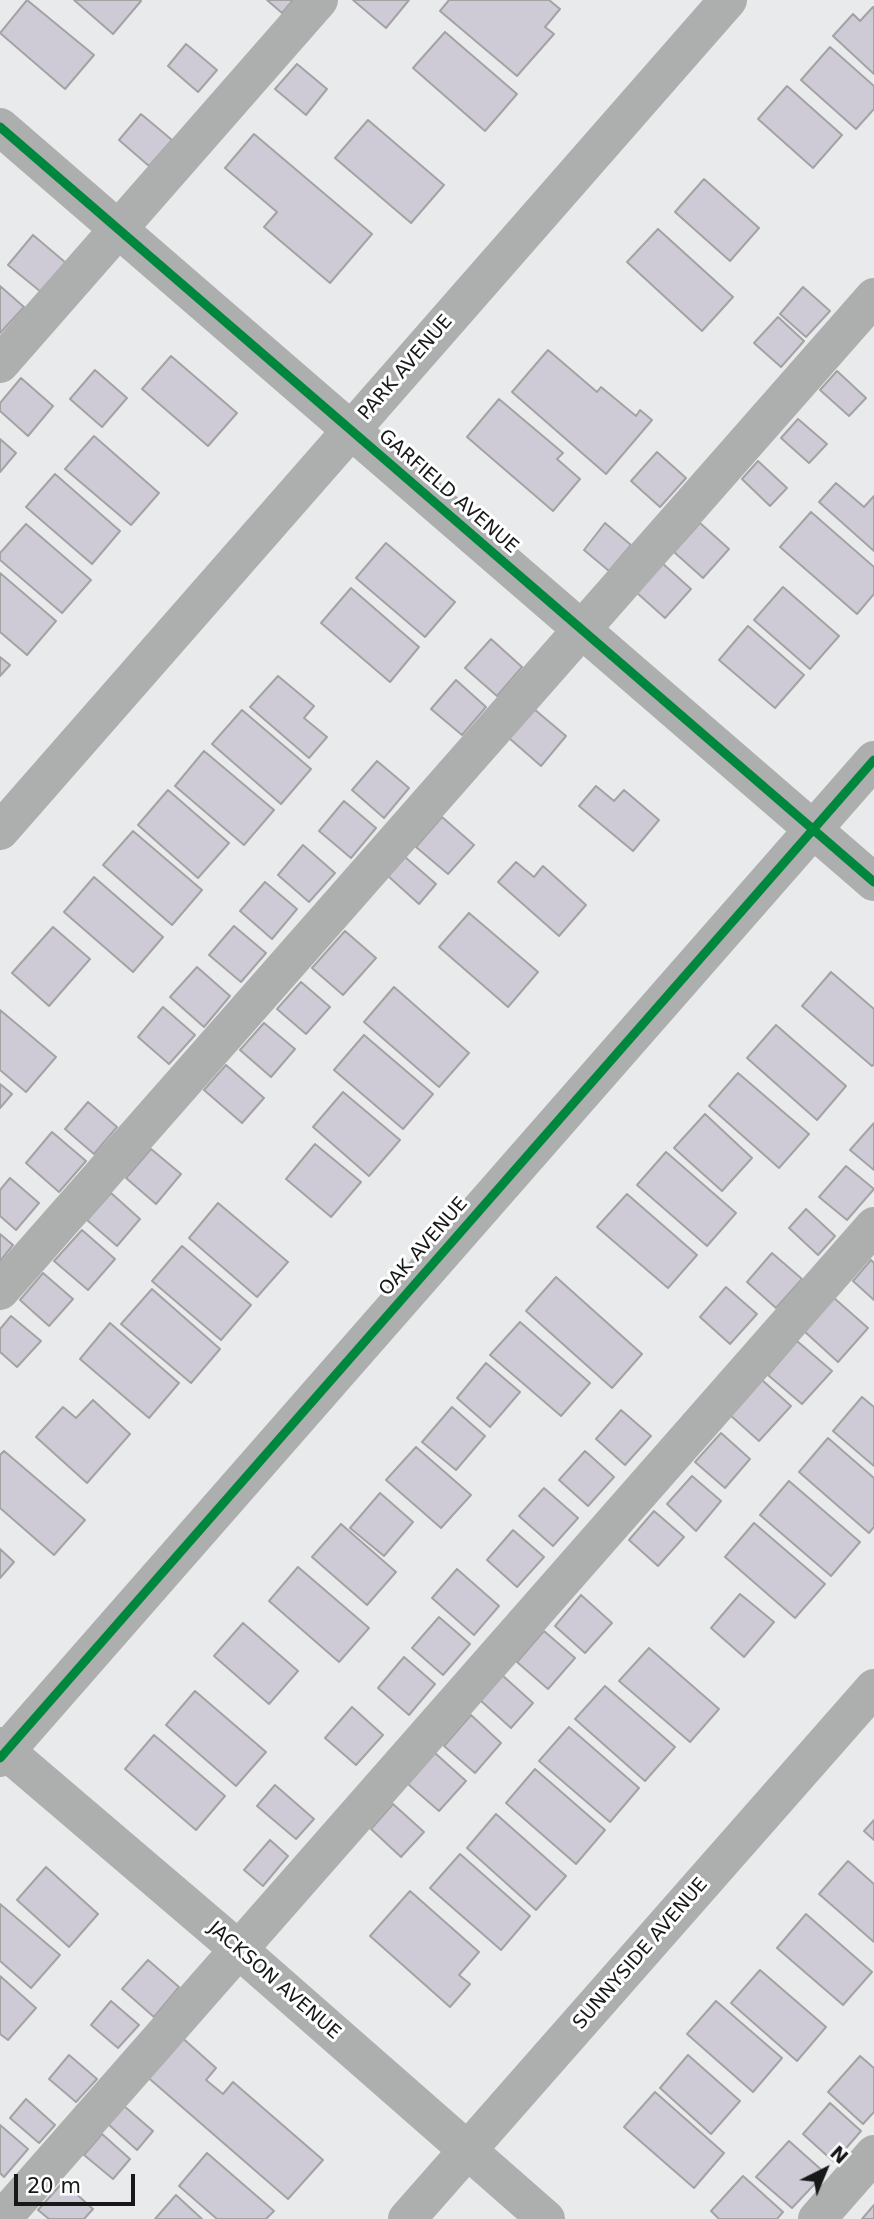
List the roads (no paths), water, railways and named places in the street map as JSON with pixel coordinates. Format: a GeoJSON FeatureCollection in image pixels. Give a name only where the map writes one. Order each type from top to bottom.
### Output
{"type":"FeatureCollection","features":[{"type":"Feature","properties":{"kind":"street"},"geometry":{"type":"LineString","coordinates":[[0,364],[319,0]]}},
{"type":"Feature","properties":{"kind":"street","name":"PARK AVENUE"},"geometry":{"type":"LineString","coordinates":[[0,831],[728,0]]}},
{"type":"Feature","properties":{"kind":"street","name":"GARFIELD AVENUE"},"geometry":{"type":"LineString","coordinates":[[0,127],[874,882]]}},
{"type":"Feature","properties":{"kind":"street"},"geometry":{"type":"LineString","coordinates":[[0,1291],[874,297]]}},
{"type":"Feature","properties":{"kind":"street","name":"OAK AVENUE"},"geometry":{"type":"LineString","coordinates":[[2,1751],[874,760]]}},
{"type":"Feature","properties":{"kind":"street"},"geometry":{"type":"LineString","coordinates":[[2,2219],[874,1226]]}},
{"type":"Feature","properties":{"kind":"street","name":"SUNNYSIDE AVENUE"},"geometry":{"type":"LineString","coordinates":[[407,2219],[874,1688]]}},
{"type":"Feature","properties":{"kind":"street","name":"JACKSON AVENUE"},"geometry":{"type":"LineString","coordinates":[[2,1751],[238,1949],[547,2219]]}},
{"type":"Feature","properties":{"kind":"street"},"geometry":{"type":"LineString","coordinates":[[817,2219],[874,2154]]}}]}
